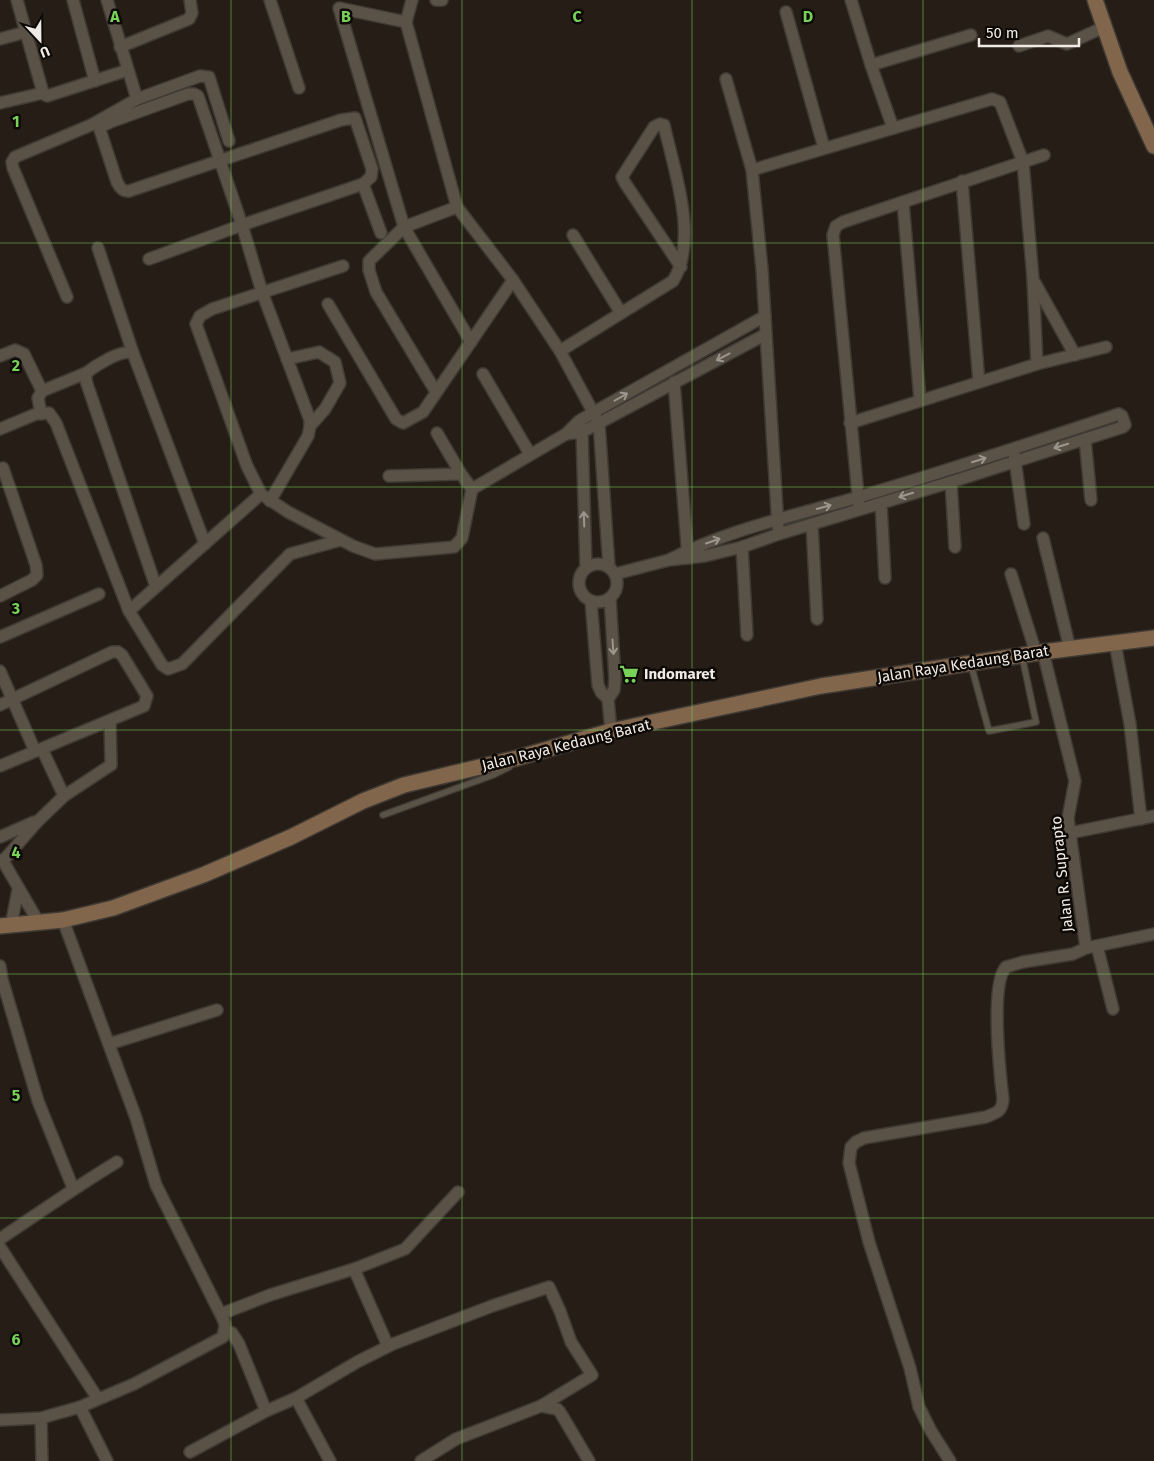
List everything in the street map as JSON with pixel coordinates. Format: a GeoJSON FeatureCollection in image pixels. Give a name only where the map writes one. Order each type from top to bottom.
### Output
{"type":"FeatureCollection","features":[{"type":"Feature","properties":{"kind":"street"},"geometry":{"type":"LineString","coordinates":[[17,0],[44,93]]}},
{"type":"Feature","properties":{"kind":"street"},"geometry":{"type":"LineString","coordinates":[[73,0],[95,81]]}},
{"type":"Feature","properties":{"kind":"street"},"geometry":{"type":"LineString","coordinates":[[107,0],[137,99]]}},
{"type":"Feature","properties":{"kind":"street"},"geometry":{"type":"LineString","coordinates":[[120,47],[189,18],[192,13],[190,0]]}},
{"type":"Feature","properties":{"kind":"street"},"geometry":{"type":"LineString","coordinates":[[270,0],[299,88]]}},
{"type":"Feature","properties":{"kind":"street"},"geometry":{"type":"LineString","coordinates":[[412,0],[406,22],[457,207],[513,280],[560,351],[600,423],[612,570],[617,587],[610,598],[604,601],[591,601],[586,598],[579,586],[581,573],[593,564],[601,564],[612,570],[687,555],[777,521],[859,503],[1014,455],[1085,438],[1124,426],[1122,415],[1119,414],[1014,455],[951,482],[880,503],[859,503],[812,525],[742,546],[687,555]]}},
{"type":"Feature","properties":{"kind":"street"},"geometry":{"type":"LineString","coordinates":[[436,0],[442,0]]}},
{"type":"Feature","properties":{"kind":"street"},"geometry":{"type":"LineString","coordinates":[[1094,0],[1120,72],[1154,146]]}},
{"type":"Feature","properties":{"kind":"street"},"geometry":{"type":"LineString","coordinates":[[854,1],[871,65],[893,128]]}},
{"type":"Feature","properties":{"kind":"street"},"geometry":{"type":"LineString","coordinates":[[406,22],[339,8],[404,227],[470,342]]}},
{"type":"Feature","properties":{"kind":"street"},"geometry":{"type":"LineString","coordinates":[[786,12],[824,148]]}},
{"type":"Feature","properties":{"kind":"street"},"geometry":{"type":"LineString","coordinates":[[1019,46],[1048,36],[1067,44],[1104,26]]}},
{"type":"Feature","properties":{"kind":"street"},"geometry":{"type":"LineString","coordinates":[[0,39],[26,32]]}},
{"type":"Feature","properties":{"kind":"street"},"geometry":{"type":"LineString","coordinates":[[871,65],[971,35]]}},
{"type":"Feature","properties":{"kind":"street"},"geometry":{"type":"LineString","coordinates":[[0,104],[44,93],[47,96],[128,70]]}},
{"type":"Feature","properties":{"kind":"street"},"geometry":{"type":"LineString","coordinates":[[67,297],[13,168],[12,162],[15,157],[91,125],[137,99],[200,76],[209,77],[229,141]]}},
{"type":"Feature","properties":{"kind":"street"},"geometry":{"type":"LineString","coordinates":[[726,79],[752,170],[762,269],[779,534]]}},
{"type":"Feature","properties":{"kind":"street"},"geometry":{"type":"LineString","coordinates":[[129,611],[205,544],[266,497],[308,436],[310,426],[307,412],[262,292],[242,225],[220,160],[198,96],[188,94],[113,121],[102,126],[100,130],[117,182],[120,188],[126,191],[220,160],[341,120],[355,118],[372,169],[371,177],[363,184],[242,225],[149,260]]}},
{"type":"Feature","properties":{"kind":"street"},"geometry":{"type":"LineString","coordinates":[[752,170],[992,99],[1000,102],[1023,162],[1038,364]]}},
{"type":"Feature","properties":{"kind":"street"},"geometry":{"type":"LineString","coordinates":[[560,351],[673,281],[681,267],[684,245],[684,215],[664,125],[660,124],[654,127],[622,176],[681,267]]}},
{"type":"Feature","properties":{"kind":"street"},"geometry":{"type":"LineString","coordinates":[[859,503],[833,235],[836,226],[962,181],[1044,155]]}},
{"type":"Feature","properties":{"kind":"street"},"geometry":{"type":"LineString","coordinates":[[962,181],[979,382]]}},
{"type":"Feature","properties":{"kind":"street"},"geometry":{"type":"LineString","coordinates":[[363,184],[381,233]]}},
{"type":"Feature","properties":{"kind":"street"},"geometry":{"type":"LineString","coordinates":[[903,202],[920,400]]}},
{"type":"Feature","properties":{"kind":"street"},"geometry":{"type":"LineString","coordinates":[[436,392],[376,292],[369,270],[369,261],[404,227],[457,207]]}},
{"type":"Feature","properties":{"kind":"street"},"geometry":{"type":"LineString","coordinates":[[573,235],[621,313]]}},
{"type":"Feature","properties":{"kind":"street"},"geometry":{"type":"LineString","coordinates":[[98,248],[133,354],[205,544]]}},
{"type":"Feature","properties":{"kind":"street"},"geometry":{"type":"LineString","coordinates":[[343,266],[212,309],[200,316],[196,324],[247,466],[266,497],[288,512],[341,540],[375,554],[454,547],[462,538],[472,489],[580,426],[594,412],[765,316]]}},
{"type":"Feature","properties":{"kind":"street"},"geometry":{"type":"LineString","coordinates":[[1033,279],[1075,355]]}},
{"type":"Feature","properties":{"kind":"street"},"geometry":{"type":"LineString","coordinates":[[328,304],[396,419],[403,423],[423,412],[513,280]]}},
{"type":"Feature","properties":{"kind":"street"},"geometry":{"type":"LineString","coordinates":[[580,426],[600,423],[766,334]]}},
{"type":"Feature","properties":{"kind":"street"},"geometry":{"type":"LineString","coordinates":[[850,423],[1038,364],[1106,347]]}},
{"type":"Feature","properties":{"kind":"street"},"geometry":{"type":"LineString","coordinates":[[0,356],[15,350],[24,354],[42,391]]}},
{"type":"Feature","properties":{"kind":"street"},"geometry":{"type":"LineString","coordinates":[[41,414],[38,398],[42,391],[86,373],[120,354],[129,352],[133,354]]}},
{"type":"Feature","properties":{"kind":"street"},"geometry":{"type":"LineString","coordinates":[[287,359],[319,352],[335,362],[340,383],[325,409],[310,426]]}},
{"type":"Feature","properties":{"kind":"street"},"geometry":{"type":"LineString","coordinates":[[86,373],[86,381],[156,587]]}},
{"type":"Feature","properties":{"kind":"street"},"geometry":{"type":"LineString","coordinates":[[483,374],[530,454]]}},
{"type":"Feature","properties":{"kind":"street"},"geometry":{"type":"LineString","coordinates":[[674,382],[687,555]]}},
{"type":"Feature","properties":{"kind":"street"},"geometry":{"type":"LineString","coordinates":[[0,429],[36,414],[49,413],[56,423],[129,611],[162,665],[168,669],[182,664],[290,554],[341,540]]}},
{"type":"Feature","properties":{"kind":"street"},"geometry":{"type":"LineString","coordinates":[[580,426],[586,568]]}},
{"type":"Feature","properties":{"kind":"street"},"geometry":{"type":"LineString","coordinates":[[437,433],[460,474],[472,489]]}},
{"type":"Feature","properties":{"kind":"street"},"geometry":{"type":"LineString","coordinates":[[1085,438],[1091,500]]}},
{"type":"Feature","properties":{"kind":"street"},"geometry":{"type":"LineString","coordinates":[[582,457],[602,454]]}},
{"type":"Feature","properties":{"kind":"street"},"geometry":{"type":"LineString","coordinates":[[1014,455],[1024,524]]}},
{"type":"Feature","properties":{"kind":"street"},"geometry":{"type":"LineString","coordinates":[[0,596],[32,580],[37,575],[36,565],[1,465]]}},
{"type":"Feature","properties":{"kind":"street"},"geometry":{"type":"LineString","coordinates":[[389,476],[460,474]]}},
{"type":"Feature","properties":{"kind":"street"},"geometry":{"type":"LineString","coordinates":[[951,482],[955,546]]}},
{"type":"Feature","properties":{"kind":"street"},"geometry":{"type":"LineString","coordinates":[[880,503],[885,578]]}},
{"type":"Feature","properties":{"kind":"street"},"geometry":{"type":"LineString","coordinates":[[812,525],[818,619]]}},
{"type":"Feature","properties":{"kind":"street"},"geometry":{"type":"LineString","coordinates":[[1042,538],[1070,648]]}},
{"type":"Feature","properties":{"kind":"street"},"geometry":{"type":"LineString","coordinates":[[742,546],[747,635]]}},
{"type":"Feature","properties":{"kind":"street","name":"Jalan R. Suprapto"},"geometry":{"type":"LineString","coordinates":[[1011,574],[1034,654],[1075,781],[1068,818],[1070,833],[1091,947],[1113,1009]]}},
{"type":"Feature","properties":{"kind":"street"},"geometry":{"type":"LineString","coordinates":[[0,637],[99,594]]}},
{"type":"Feature","properties":{"kind":"street"},"geometry":{"type":"LineString","coordinates":[[610,598],[615,679],[614,690],[608,699],[611,731]]}},
{"type":"Feature","properties":{"kind":"street"},"geometry":{"type":"LineString","coordinates":[[591,601],[598,685],[601,692],[608,699]]}},
{"type":"Feature","properties":{"kind":"street","name":"Jalan Raya Kedaung Barat"},"geometry":{"type":"LineString","coordinates":[[6,926],[62,920],[112,908],[204,875],[291,837],[363,801],[404,785],[517,758],[611,731],[821,686],[1070,648],[1154,638]]}},
{"type":"Feature","properties":{"kind":"street"},"geometry":{"type":"LineString","coordinates":[[1115,643],[1130,724],[1141,819]]}},
{"type":"Feature","properties":{"kind":"street"},"geometry":{"type":"LineString","coordinates":[[0,705],[12,701],[112,652],[118,652],[122,655],[147,696],[144,706],[0,766]]}},
{"type":"Feature","properties":{"kind":"street"},"geometry":{"type":"LineString","coordinates":[[0,671],[12,701],[64,796]]}},
{"type":"Feature","properties":{"kind":"street"},"geometry":{"type":"LineString","coordinates":[[39,923],[1,860],[64,796],[111,765],[110,721]]}},
{"type":"Feature","properties":{"kind":"street"},"geometry":{"type":"LineString","coordinates":[[1070,833],[1154,816]]}},
{"type":"Feature","properties":{"kind":"street"},"geometry":{"type":"LineString","coordinates":[[0,837],[38,821]]}},
{"type":"Feature","properties":{"kind":"street"},"geometry":{"type":"LineString","coordinates":[[6,926],[18,890]]}},
{"type":"Feature","properties":{"kind":"street"},"geometry":{"type":"LineString","coordinates":[[0,1420],[41,1418],[80,1407],[134,1384],[223,1337],[225,1330],[221,1314],[156,1185],[136,1118],[62,920]]}},
{"type":"Feature","properties":{"kind":"street"},"geometry":{"type":"LineString","coordinates":[[950,1461],[931,1431],[919,1407],[910,1368],[869,1242],[848,1163],[851,1147],[864,1138],[986,1117],[998,1112],[1002,1107],[1003,1099],[998,1048],[998,1001],[1001,975],[1004,968],[1009,965],[1073,954],[1091,947],[1154,934]]}},
{"type":"Feature","properties":{"kind":"street"},"geometry":{"type":"LineString","coordinates":[[0,966],[2,979],[38,1101],[73,1188]]}},
{"type":"Feature","properties":{"kind":"street"},"geometry":{"type":"LineString","coordinates":[[108,1044],[217,1010]]}},
{"type":"Feature","properties":{"kind":"street"},"geometry":{"type":"LineString","coordinates":[[98,1399],[0,1247],[73,1188],[117,1162]]}},
{"type":"Feature","properties":{"kind":"street"},"geometry":{"type":"LineString","coordinates":[[221,1314],[270,1295],[354,1269],[405,1249],[458,1192]]}},
{"type":"Feature","properties":{"kind":"street"},"geometry":{"type":"LineString","coordinates":[[354,1269],[388,1346]]}},
{"type":"Feature","properties":{"kind":"street"},"geometry":{"type":"LineString","coordinates":[[190,1452],[266,1411],[296,1398],[388,1346],[492,1306],[549,1287],[571,1342],[592,1375],[541,1406],[456,1439],[421,1461]]}},
{"type":"Feature","properties":{"kind":"street"},"geometry":{"type":"LineString","coordinates":[[225,1330],[232,1333],[238,1344],[266,1411]]}},
{"type":"Feature","properties":{"kind":"street"},"geometry":{"type":"LineString","coordinates":[[296,1398],[330,1461]]}},
{"type":"Feature","properties":{"kind":"street"},"geometry":{"type":"LineString","coordinates":[[541,1406],[556,1409],[560,1412],[590,1461]]}},
{"type":"Feature","properties":{"kind":"street"},"geometry":{"type":"LineString","coordinates":[[80,1407],[107,1461]]}},
{"type":"Feature","properties":{"kind":"street"},"geometry":{"type":"LineString","coordinates":[[41,1418],[42,1461]]}},
{"type":"Feature","properties":{"kind":"lane"},"geometry":{"type":"LineString","coordinates":[[971,663],[989,731],[1036,722],[1034,654]]}},
{"type":"Feature","properties":{"kind":"lane"},"geometry":{"type":"LineString","coordinates":[[383,814],[493,776],[509,767],[517,758]]}},
{"type":"Feature","properties":{"kind":"place","name":"Indomaret"},"geometry":{"type":"Point","coordinates":[629,674]}}]}
